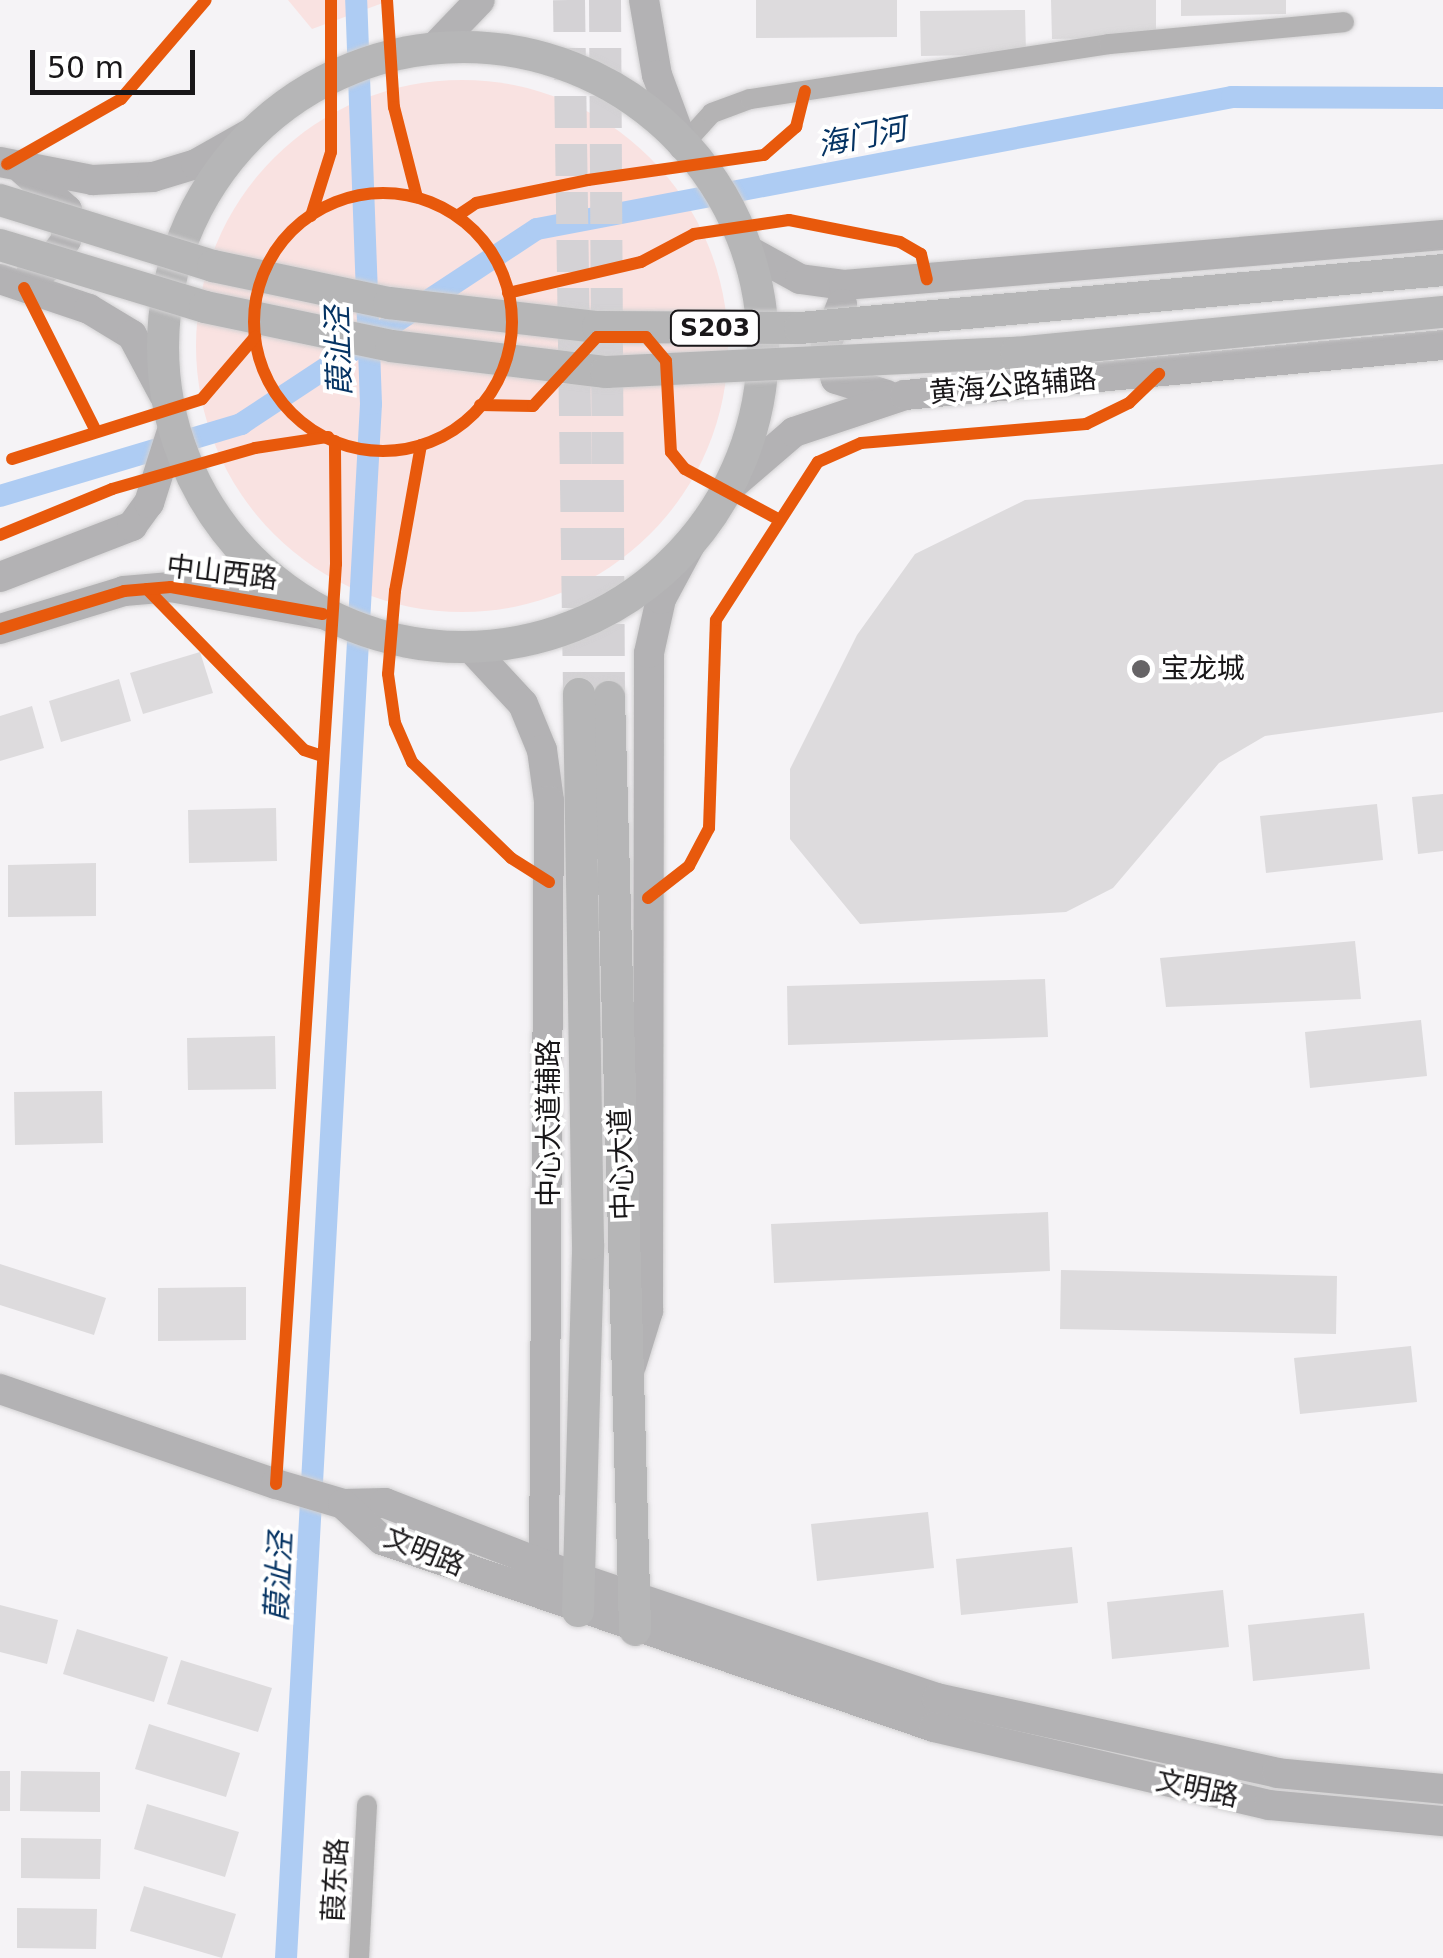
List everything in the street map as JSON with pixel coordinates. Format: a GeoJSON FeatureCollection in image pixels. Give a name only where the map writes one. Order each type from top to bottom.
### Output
{"type":"FeatureCollection","features":[{"type":"Feature","properties":{"kind":"main road"},"geometry":{"type":"LineString","coordinates":[[420,51],[480,0]]}},
{"type":"Feature","properties":{"kind":"main road"},"geometry":{"type":"LineString","coordinates":[[628,1378],[648,1311],[648,653],[660,599],[690,545],[730,488],[753,432],[764,372],[762,310],[748,247],[689,151],[656,76],[644,0]]}},
{"type":"Feature","properties":{"kind":"main road"},"geometry":{"type":"LineString","coordinates":[[10,165],[92,180],[152,177],[196,164],[250,134],[322,83],[420,51],[505,49],[572,67],[635,100],[689,151]]}},
{"type":"Feature","properties":{"kind":"main road"},"geometry":{"type":"LineString","coordinates":[[0,577],[91,548],[132,526],[149,504],[167,408],[164,300],[194,210],[250,134]]}},
{"type":"Feature","properties":{"kind":"main road"},"geometry":{"type":"LineString","coordinates":[[0,277],[46,268],[66,240],[67,210],[10,165]]}},
{"type":"Feature","properties":{"kind":"main road","name":"S203"},"geometry":{"type":"LineString","coordinates":[[0,200],[213,266],[389,303],[598,327],[800,328],[1443,270]]}},
{"type":"Feature","properties":{"kind":"main road"},"geometry":{"type":"LineString","coordinates":[[748,247],[800,279],[900,282],[1443,235]]}},
{"type":"Feature","properties":{"kind":"main road","name":"S203"},"geometry":{"type":"LineString","coordinates":[[0,245],[206,308],[410,349],[606,372],[1016,354],[1443,312]]}},
{"type":"Feature","properties":{"kind":"main road"},"geometry":{"type":"LineString","coordinates":[[0,277],[89,308],[132,335],[167,408],[193,482],[229,538],[323,614],[410,642],[471,648],[553,634],[628,599],[690,545]]}},
{"type":"Feature","properties":{"kind":"main road"},"geometry":{"type":"LineString","coordinates":[[900,282],[844,300],[826,346],[836,378],[850,387],[905,395]]}},
{"type":"Feature","properties":{"kind":"main road","name":"黄海公路辅路"},"geometry":{"type":"LineString","coordinates":[[730,488],[794,432],[905,395],[1443,345]]}},
{"type":"Feature","properties":{"kind":"main road","name":"中山西路"},"geometry":{"type":"LineString","coordinates":[[0,629],[124,591],[171,587],[323,614]]}},
{"type":"Feature","properties":{"kind":"main road","name":"中心大道辅路"},"geometry":{"type":"LineString","coordinates":[[471,648],[523,704],[542,750],[549,801],[544,1566]]}},
{"type":"Feature","properties":{"kind":"main road","name":"中心大道"},"geometry":{"type":"LineString","coordinates":[[579,1595],[588,1244],[594,696],[628,1378],[634,1630]]}},
{"type":"Feature","properties":{"kind":"main road"},"geometry":{"type":"LineString","coordinates":[[0,1389],[343,1504]]}},
{"type":"Feature","properties":{"kind":"main road","name":"文明路"},"geometry":{"type":"LineString","coordinates":[[343,1504],[385,1502],[544,1566],[579,1595],[634,1630],[1011,1749],[1269,1804],[1443,1822]]}},
{"type":"Feature","properties":{"kind":"main road","name":"文明路"},"geometry":{"type":"LineString","coordinates":[[343,1504],[382,1540],[579,1595],[635,1596],[1013,1717],[1277,1774],[1443,1789]]}},
{"type":"Feature","properties":{"kind":"street"},"geometry":{"type":"LineString","coordinates":[[689,151],[712,113],[750,100],[1109,44],[1344,22]]}},
{"type":"Feature","properties":{"kind":"street","name":"葭东路"},"geometry":{"type":"LineString","coordinates":[[360,1958],[367,1805]]}},
{"type":"Feature","properties":{"kind":"shaded area"},"geometry":{"type":"Polygon","coordinates":[[[288,0],[391,0],[312,29],[288,0]]]}},
{"type":"Feature","properties":{"kind":"shaded area"},"geometry":{"type":"Polygon","coordinates":[[[462,80],[514,85],[564,100],[610,124],[650,158],[684,198],[708,244],[723,294],[728,346],[723,398],[708,448],[684,494],[650,534],[610,568],[564,592],[514,607],[462,612],[410,607],[360,592],[314,568],[274,534],[240,494],[216,448],[201,398],[196,346],[201,294],[216,244],[240,198],[274,158],[314,124],[360,100],[410,85],[462,80]]]}},
{"type":"Feature","properties":{"kind":"building"},"geometry":{"type":"Polygon","coordinates":[[[756,0],[897,0],[897,37],[756,38],[756,0]]]}},
{"type":"Feature","properties":{"kind":"building"},"geometry":{"type":"Polygon","coordinates":[[[1051,0],[1156,0],[1156,37],[1052,39],[1051,0]]]}},
{"type":"Feature","properties":{"kind":"building"},"geometry":{"type":"Polygon","coordinates":[[[1181,0],[1286,0],[1286,14],[1181,16],[1181,0]]]}},
{"type":"Feature","properties":{"kind":"building"},"geometry":{"type":"Polygon","coordinates":[[[1025,10],[1026,54],[921,56],[920,11],[1025,10]]]}},
{"type":"Feature","properties":{"kind":"building","name":"宝龙城"},"geometry":{"type":"Polygon","coordinates":[[[1443,464],[1443,712],[1265,736],[1219,763],[1113,888],[1066,912],[860,924],[790,839],[790,769],[857,635],[915,554],[1025,500],[1443,464]]]}},
{"type":"Feature","properties":{"kind":"building"},"geometry":{"type":"Polygon","coordinates":[[[200,652],[213,693],[143,714],[130,673],[200,652]]]}},
{"type":"Feature","properties":{"kind":"building"},"geometry":{"type":"Polygon","coordinates":[[[119,679],[131,721],[61,742],[49,701],[119,679]]]}},
{"type":"Feature","properties":{"kind":"building"},"geometry":{"type":"Polygon","coordinates":[[[32,706],[44,748],[0,761],[0,716],[32,706]]]}},
{"type":"Feature","properties":{"kind":"building"},"geometry":{"type":"Polygon","coordinates":[[[1443,794],[1443,851],[1418,854],[1412,797],[1443,794]]]}},
{"type":"Feature","properties":{"kind":"building"},"geometry":{"type":"Polygon","coordinates":[[[1377,804],[1383,860],[1266,873],[1260,816],[1377,804]]]}},
{"type":"Feature","properties":{"kind":"building"},"geometry":{"type":"Polygon","coordinates":[[[276,808],[277,861],[189,863],[188,810],[276,808]]]}},
{"type":"Feature","properties":{"kind":"building"},"geometry":{"type":"Polygon","coordinates":[[[96,863],[96,916],[8,917],[8,865],[96,863]]]}},
{"type":"Feature","properties":{"kind":"building"},"geometry":{"type":"Polygon","coordinates":[[[1355,941],[1361,999],[1166,1007],[1160,958],[1355,941]]]}},
{"type":"Feature","properties":{"kind":"building"},"geometry":{"type":"Polygon","coordinates":[[[1045,979],[1048,1037],[788,1045],[787,986],[1045,979]]]}},
{"type":"Feature","properties":{"kind":"building"},"geometry":{"type":"Polygon","coordinates":[[[1421,1020],[1427,1076],[1310,1088],[1305,1032],[1421,1020]]]}},
{"type":"Feature","properties":{"kind":"building"},"geometry":{"type":"Polygon","coordinates":[[[275,1036],[276,1089],[188,1090],[187,1038],[275,1036]]]}},
{"type":"Feature","properties":{"kind":"building"},"geometry":{"type":"Polygon","coordinates":[[[102,1091],[103,1143],[15,1145],[14,1092],[102,1091]]]}},
{"type":"Feature","properties":{"kind":"building"},"geometry":{"type":"Polygon","coordinates":[[[1048,1212],[1050,1271],[774,1283],[771,1224],[1048,1212]]]}},
{"type":"Feature","properties":{"kind":"building"},"geometry":{"type":"Polygon","coordinates":[[[0,1264],[106,1298],[94,1335],[0,1305],[0,1264]]]}},
{"type":"Feature","properties":{"kind":"building"},"geometry":{"type":"Polygon","coordinates":[[[1061,1270],[1337,1276],[1336,1334],[1060,1329],[1061,1270]]]}},
{"type":"Feature","properties":{"kind":"building"},"geometry":{"type":"Polygon","coordinates":[[[246,1287],[246,1340],[158,1341],[158,1288],[246,1287]]]}},
{"type":"Feature","properties":{"kind":"building"},"geometry":{"type":"Polygon","coordinates":[[[1411,1346],[1417,1402],[1300,1414],[1294,1358],[1411,1346]]]}},
{"type":"Feature","properties":{"kind":"building"},"geometry":{"type":"Polygon","coordinates":[[[928,1512],[934,1568],[817,1581],[811,1524],[928,1512]]]}},
{"type":"Feature","properties":{"kind":"building"},"geometry":{"type":"Polygon","coordinates":[[[1072,1547],[1078,1603],[961,1615],[956,1559],[1072,1547]]]}},
{"type":"Feature","properties":{"kind":"building"},"geometry":{"type":"Polygon","coordinates":[[[1223,1590],[1229,1647],[1112,1659],[1107,1602],[1223,1590]]]}},
{"type":"Feature","properties":{"kind":"building"},"geometry":{"type":"Polygon","coordinates":[[[0,1605],[58,1620],[47,1664],[0,1652],[0,1605]]]}},
{"type":"Feature","properties":{"kind":"building"},"geometry":{"type":"Polygon","coordinates":[[[1364,1613],[1370,1669],[1253,1681],[1248,1625],[1364,1613]]]}},
{"type":"Feature","properties":{"kind":"building"},"geometry":{"type":"Polygon","coordinates":[[[77,1629],[168,1657],[154,1702],[63,1674],[77,1629]]]}},
{"type":"Feature","properties":{"kind":"building"},"geometry":{"type":"Polygon","coordinates":[[[181,1660],[272,1688],[258,1732],[167,1704],[181,1660]]]}},
{"type":"Feature","properties":{"kind":"building"},"geometry":{"type":"Polygon","coordinates":[[[149,1724],[240,1753],[226,1797],[135,1769],[149,1724]]]}},
{"type":"Feature","properties":{"kind":"building"},"geometry":{"type":"Polygon","coordinates":[[[0,1771],[10,1771],[10,1811],[0,1811],[0,1771]]]}},
{"type":"Feature","properties":{"kind":"building"},"geometry":{"type":"Polygon","coordinates":[[[21,1771],[100,1772],[100,1812],[20,1811],[21,1771]]]}},
{"type":"Feature","properties":{"kind":"building"},"geometry":{"type":"Polygon","coordinates":[[[147,1804],[239,1832],[225,1877],[134,1849],[147,1804]]]}},
{"type":"Feature","properties":{"kind":"building"},"geometry":{"type":"Polygon","coordinates":[[[21,1838],[101,1839],[100,1879],[21,1878],[21,1838]]]}},
{"type":"Feature","properties":{"kind":"building"},"geometry":{"type":"Polygon","coordinates":[[[144,1886],[236,1914],[222,1958],[130,1931],[144,1886]]]}},
{"type":"Feature","properties":{"kind":"building"},"geometry":{"type":"Polygon","coordinates":[[[17,1908],[97,1909],[96,1949],[17,1948],[17,1908]]]}},
{"type":"Feature","properties":{"kind":"waterway","name":"葭沚泾"},"geometry":{"type":"LineString","coordinates":[[286,1958],[371,404],[356,0]]}},
{"type":"Feature","properties":{"kind":"waterway","name":"海门河"},"geometry":{"type":"LineString","coordinates":[[0,496],[241,424],[537,229],[1232,97],[1443,98]]}},
{"type":"Feature","properties":{"kind":"tunnel"},"geometry":{"type":"LineString","coordinates":[[569,0],[579,694]]}},
{"type":"Feature","properties":{"kind":"tunnel"},"geometry":{"type":"LineString","coordinates":[[605,0],[609,697]]}},
{"type":"Feature","properties":{"kind":"cycle path"},"geometry":{"type":"LineString","coordinates":[[7,164],[121,99],[206,0]]}},
{"type":"Feature","properties":{"kind":"cycle path"},"geometry":{"type":"LineString","coordinates":[[311,216],[331,152],[331,0]]}},
{"type":"Feature","properties":{"kind":"cycle path"},"geometry":{"type":"LineString","coordinates":[[387,0],[394,107],[417,197]]}},
{"type":"Feature","properties":{"kind":"cycle path"},"geometry":{"type":"LineString","coordinates":[[457,216],[476,203],[588,180],[764,155],[796,127],[805,91]]}},
{"type":"Feature","properties":{"kind":"cycle path"},"geometry":{"type":"LineString","coordinates":[[383,193],[432,203],[474,231],[502,273],[512,322],[502,371],[474,413],[432,441],[383,451],[334,441],[292,413],[264,371],[254,322],[264,273],[292,231],[334,203],[383,193]]}},
{"type":"Feature","properties":{"kind":"cycle path"},"geometry":{"type":"LineString","coordinates":[[508,293],[641,262],[694,234],[789,220],[900,242],[921,254],[927,279]]}},
{"type":"Feature","properties":{"kind":"cycle path"},"geometry":{"type":"LineString","coordinates":[[24,288],[96,431]]}},
{"type":"Feature","properties":{"kind":"cycle path"},"geometry":{"type":"LineString","coordinates":[[12,459],[202,399],[255,337]]}},
{"type":"Feature","properties":{"kind":"cycle path"},"geometry":{"type":"LineString","coordinates":[[480,405],[533,406],[597,337],[646,337],[666,361],[671,452],[685,469],[778,519]]}},
{"type":"Feature","properties":{"kind":"cycle path"},"geometry":{"type":"LineString","coordinates":[[648,898],[689,866],[709,828],[716,620],[818,462],[861,443],[1086,424],[1129,403],[1159,374]]}},
{"type":"Feature","properties":{"kind":"cycle path"},"geometry":{"type":"LineString","coordinates":[[0,535],[112,489],[255,448],[328,437]]}},
{"type":"Feature","properties":{"kind":"cycle path"},"geometry":{"type":"LineString","coordinates":[[276,1484],[336,564],[335,441]]}},
{"type":"Feature","properties":{"kind":"cycle path"},"geometry":{"type":"LineString","coordinates":[[421,445],[395,591],[388,674],[395,723],[412,762],[511,858],[549,882]]}},
{"type":"Feature","properties":{"kind":"cycle path"},"geometry":{"type":"LineString","coordinates":[[0,629],[124,591],[171,587],[323,614]]}},
{"type":"Feature","properties":{"kind":"cycle path"},"geometry":{"type":"LineString","coordinates":[[147,589],[304,750],[323,756]]}},
{"type":"Feature","properties":{"kind":"place","name":"宝龙城"},"geometry":{"type":"Point","coordinates":[1141,669]}}]}
